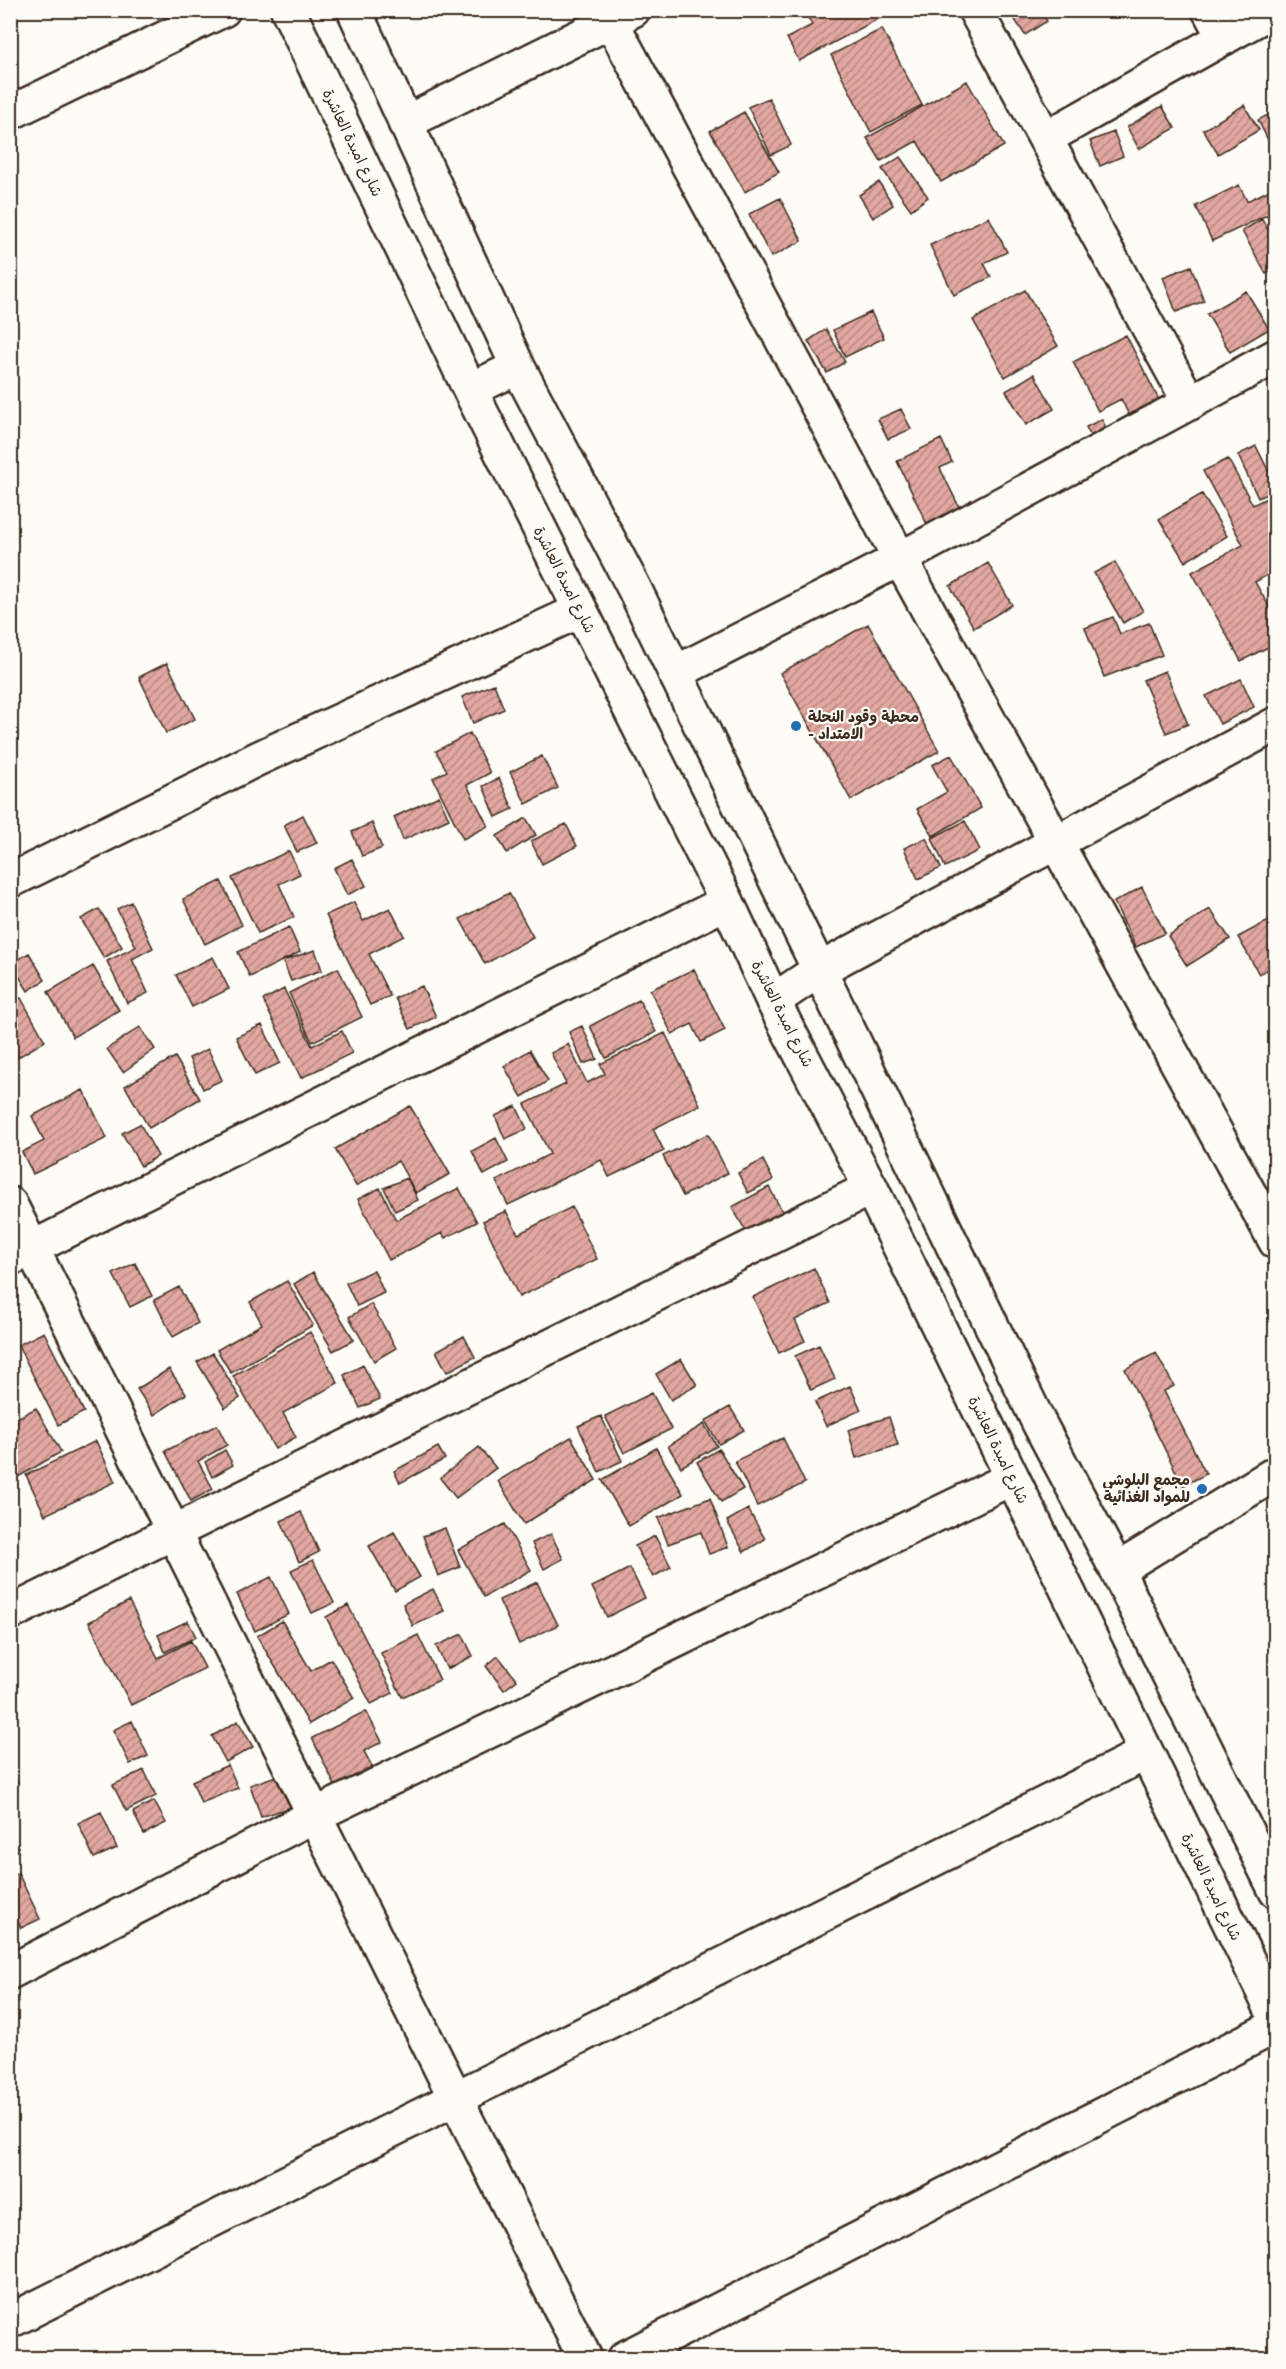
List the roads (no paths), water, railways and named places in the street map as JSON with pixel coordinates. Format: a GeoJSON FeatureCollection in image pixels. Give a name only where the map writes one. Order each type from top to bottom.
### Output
{"type":"FeatureCollection","features":[{"type":"Feature","properties":{"kind":"street"},"geometry":{"type":"LineString","coordinates":[[10,113],[223,10]]}},
{"type":"Feature","properties":{"kind":"street","name":"شارع امبدة العاشرة"},"geometry":{"type":"LineString","coordinates":[[288,10],[470,390],[727,902],[773,1001],[871,1188],[1275,2018]]}},
{"type":"Feature","properties":{"kind":"street"},"geometry":{"type":"LineString","coordinates":[[354,10],[518,367],[634,588],[1039,1424],[1117,1570],[1275,1892]]}},
{"type":"Feature","properties":{"kind":"street"},"geometry":{"type":"LineString","coordinates":[[975,10],[1190,403]]}},
{"type":"Feature","properties":{"kind":"street"},"geometry":{"type":"LineString","coordinates":[[1046,138],[1216,24],[1273,10]]}},
{"type":"Feature","properties":{"kind":"street"},"geometry":{"type":"LineString","coordinates":[[405,123],[617,14],[900,559],[1058,843],[1275,1242]]}},
{"type":"Feature","properties":{"kind":"street"},"geometry":{"type":"LineString","coordinates":[[675,673],[900,559],[1275,356]]}},
{"type":"Feature","properties":{"kind":"street"},"geometry":{"type":"LineString","coordinates":[[470,390],[518,367]]}},
{"type":"Feature","properties":{"kind":"street"},"geometry":{"type":"LineString","coordinates":[[10,881],[259,758],[579,611]]}},
{"type":"Feature","properties":{"kind":"street"},"geometry":{"type":"LineString","coordinates":[[773,1001],[819,970],[1275,724]]}},
{"type":"Feature","properties":{"kind":"street"},"geometry":{"type":"LineString","coordinates":[[21,1253],[727,902]]}},
{"type":"Feature","properties":{"kind":"street"},"geometry":{"type":"LineString","coordinates":[[10,1613],[871,1188]]}},
{"type":"Feature","properties":{"kind":"street"},"geometry":{"type":"LineString","coordinates":[[10,1204],[21,1253],[174,1532],[585,2358]]}},
{"type":"Feature","properties":{"kind":"street"},"geometry":{"type":"LineString","coordinates":[[1117,1570],[1275,1473]]}},
{"type":"Feature","properties":{"kind":"street"},"geometry":{"type":"LineString","coordinates":[[10,1972],[315,1815],[1012,1478]]}},
{"type":"Feature","properties":{"kind":"street"},"geometry":{"type":"LineString","coordinates":[[10,2320],[1146,1754]]}},
{"type":"Feature","properties":{"kind":"street"},"geometry":{"type":"LineString","coordinates":[[626,2358],[1275,2026]]}},
{"type":"Feature","properties":{"kind":"place","name":"محطة وقود النحلة - الامتداد"},"geometry":{"type":"Point","coordinates":[796,726]}},
{"type":"Feature","properties":{"kind":"place","name":"مجمع البلوشي للمواد الغذائية"},"geometry":{"type":"Point","coordinates":[1202,1489]}}]}
